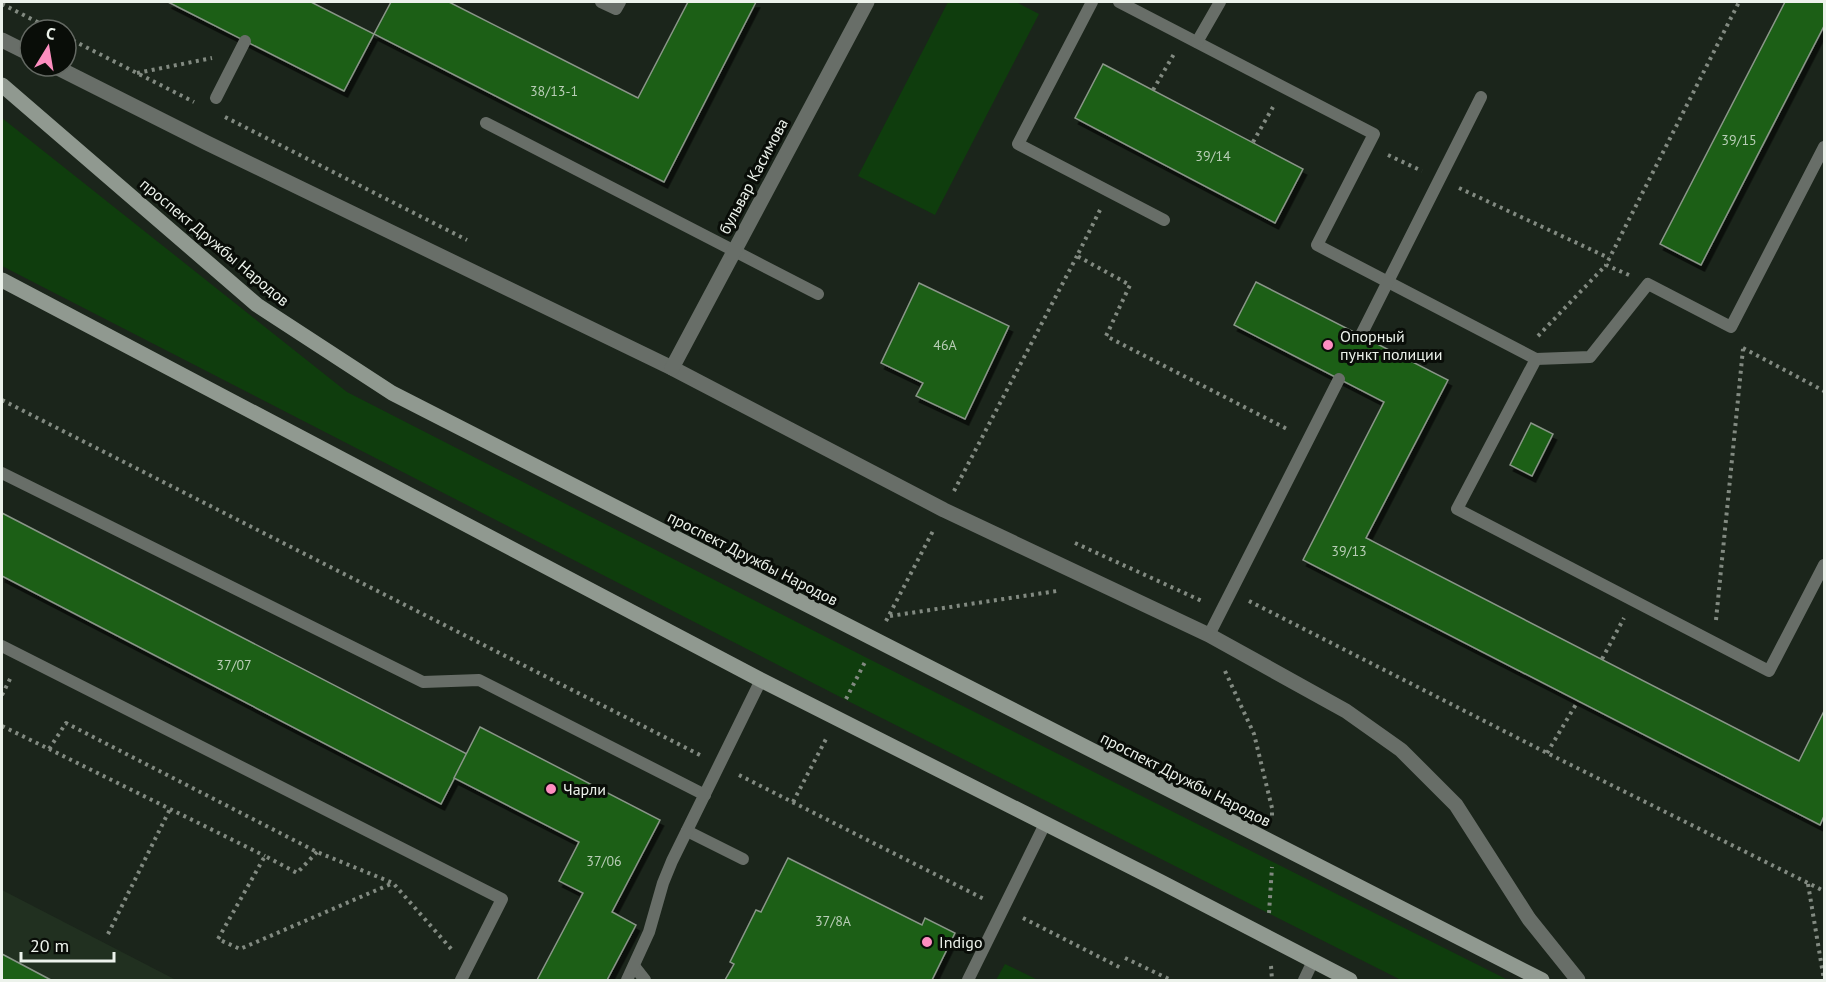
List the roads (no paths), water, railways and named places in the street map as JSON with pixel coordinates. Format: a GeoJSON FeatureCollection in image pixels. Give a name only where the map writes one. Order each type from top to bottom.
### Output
{"type":"FeatureCollection","features":[{"type":"Feature","properties":{"kind":"street","name":"бульвар Касимова"},"geometry":{"type":"LineString","coordinates":[[672,368],[867,2]]}},
{"type":"Feature","properties":{"kind":"street"},"geometry":{"type":"LineString","coordinates":[[2,40],[18,48]]}},
{"type":"Feature","properties":{"kind":"street"},"geometry":{"type":"LineString","coordinates":[[78,78],[672,368],[944,510],[1209,635],[1346,711],[1401,750],[1456,805],[1529,919],[1578,981]]}},
{"type":"Feature","properties":{"kind":"street","name":"проспект Дружбы Народов"},"geometry":{"type":"LineString","coordinates":[[2,85],[257,304],[392,393],[1542,981]]}},
{"type":"Feature","properties":{"kind":"street"},"geometry":{"type":"LineString","coordinates":[[2,280],[761,680],[1268,937],[1350,981]]}},
{"type":"Feature","properties":{"kind":"lane"},"geometry":{"type":"LineString","coordinates":[[601,2],[616,9],[620,2]]}},
{"type":"Feature","properties":{"kind":"lane"},"geometry":{"type":"LineString","coordinates":[[1092,2],[1018,144],[1164,220]]}},
{"type":"Feature","properties":{"kind":"lane"},"geometry":{"type":"LineString","coordinates":[[1119,2],[1374,134],[1317,245],[1536,359],[1590,357],[1648,284],[1731,327],[1824,147]]}},
{"type":"Feature","properties":{"kind":"lane"},"geometry":{"type":"LineString","coordinates":[[1197,42],[1220,2]]}},
{"type":"Feature","properties":{"kind":"lane"},"geometry":{"type":"LineString","coordinates":[[216,98],[245,41]]}},
{"type":"Feature","properties":{"kind":"lane"},"geometry":{"type":"LineString","coordinates":[[1361,335],[1480,97]]}},
{"type":"Feature","properties":{"kind":"lane"},"geometry":{"type":"LineString","coordinates":[[486,123],[735,249],[818,294]]}},
{"type":"Feature","properties":{"kind":"lane"},"geometry":{"type":"LineString","coordinates":[[1536,359],[1457,509],[1769,671],[1824,565]]}},
{"type":"Feature","properties":{"kind":"lane"},"geometry":{"type":"LineString","coordinates":[[1209,635],[1339,379]]}},
{"type":"Feature","properties":{"kind":"lane"},"geometry":{"type":"LineString","coordinates":[[2,473],[423,682],[479,680],[705,795]]}},
{"type":"Feature","properties":{"kind":"lane"},"geometry":{"type":"LineString","coordinates":[[2,646],[502,899],[461,981]]}},
{"type":"Feature","properties":{"kind":"lane"},"geometry":{"type":"LineString","coordinates":[[627,981],[649,932],[665,878],[761,680]]}},
{"type":"Feature","properties":{"kind":"lane"},"geometry":{"type":"LineString","coordinates":[[968,981],[1046,824]]}},
{"type":"Feature","properties":{"kind":"lane"},"geometry":{"type":"LineString","coordinates":[[687,831],[743,859]]}},
{"type":"Feature","properties":{"kind":"lane"},"geometry":{"type":"LineString","coordinates":[[1304,981],[1313,961]]}},
{"type":"Feature","properties":{"kind":"lane"},"geometry":{"type":"LineString","coordinates":[[634,966],[645,981]]}},
{"type":"Feature","properties":{"kind":"place","name":"Опорный пункт полиции"},"geometry":{"type":"Point","coordinates":[1328,345]}},
{"type":"Feature","properties":{"kind":"place","name":"Чарли"},"geometry":{"type":"Point","coordinates":[551,789]}},
{"type":"Feature","properties":{"kind":"place","name":"Indigo"},"geometry":{"type":"Point","coordinates":[927,942]}}]}
